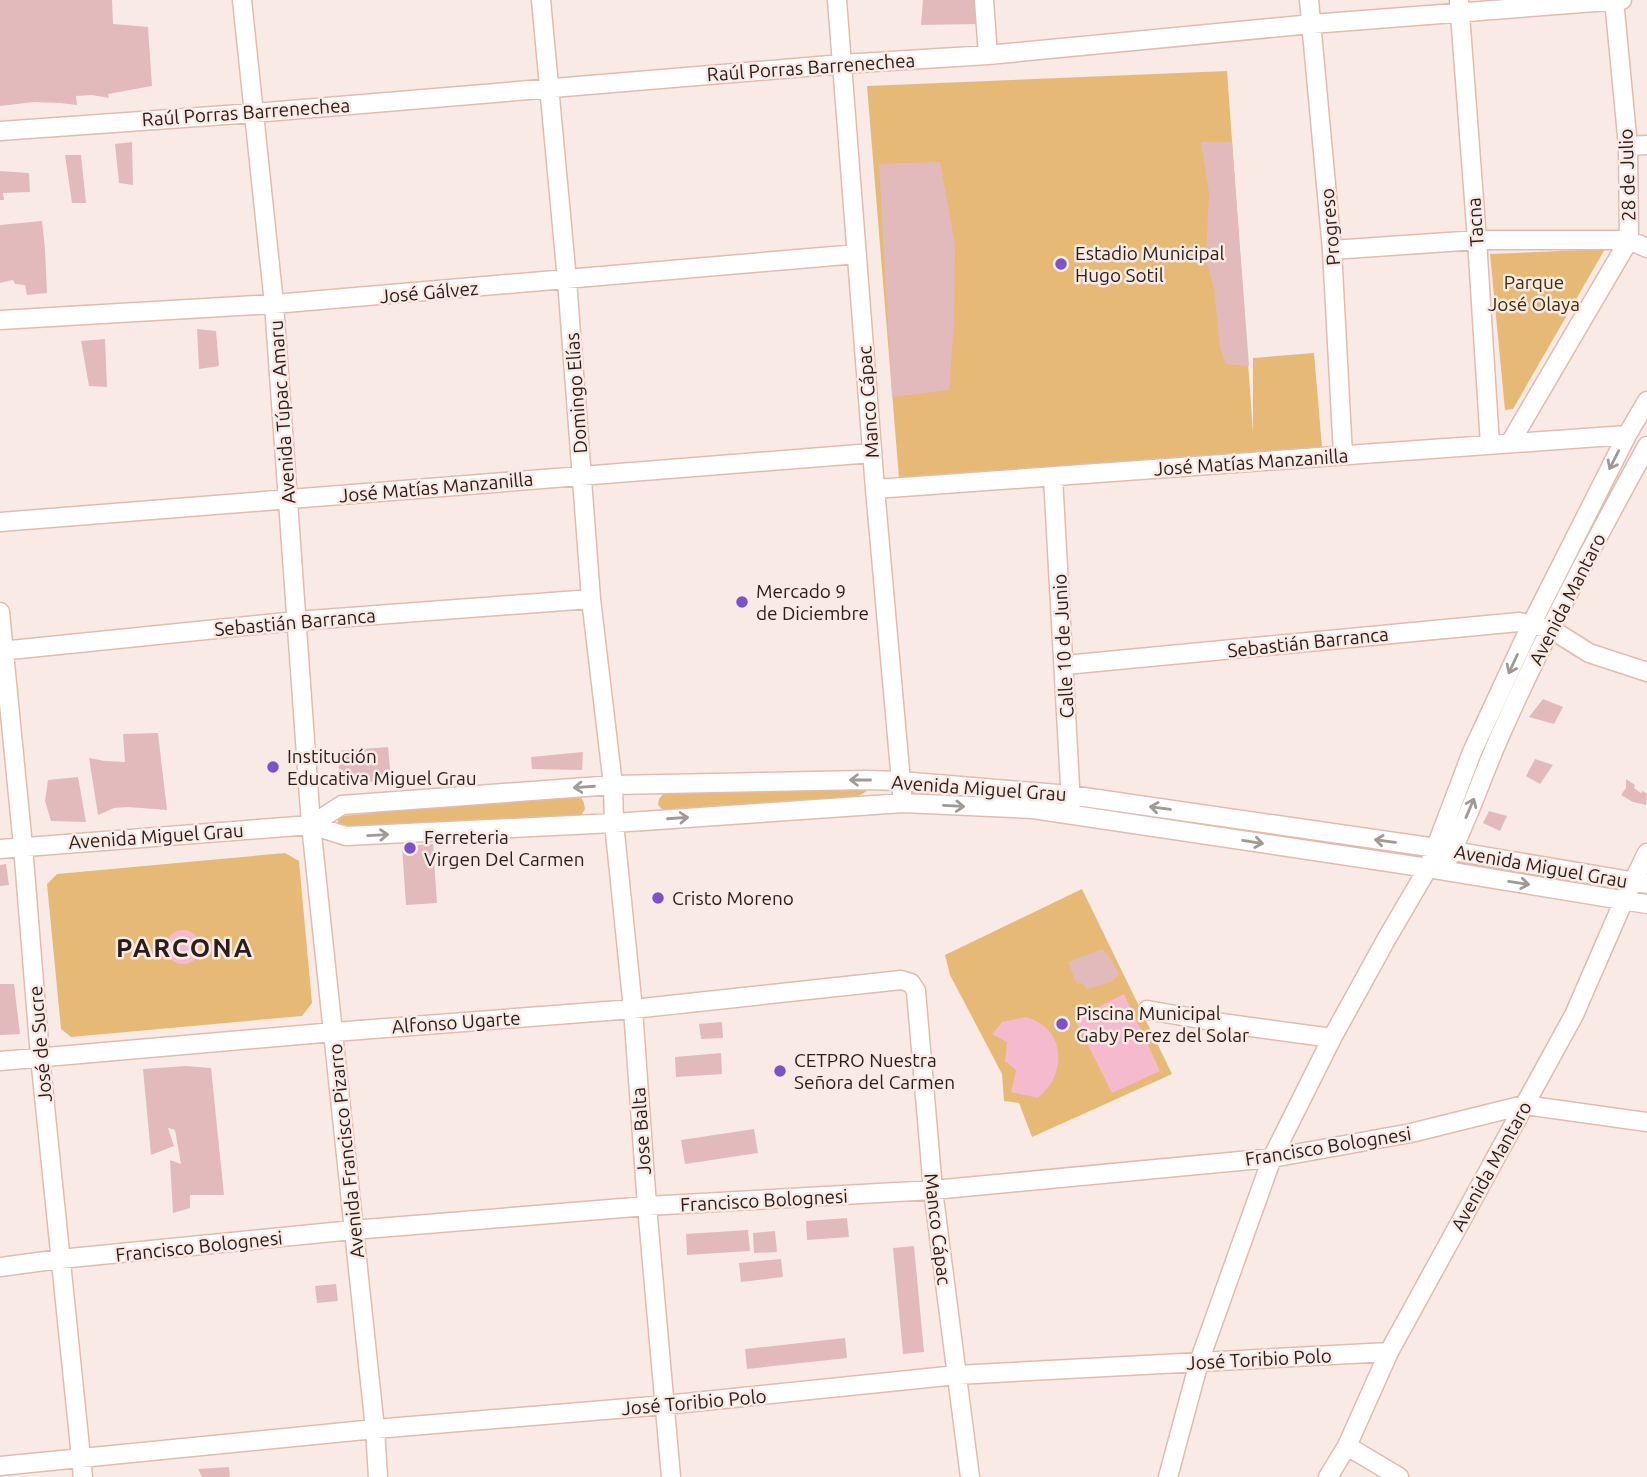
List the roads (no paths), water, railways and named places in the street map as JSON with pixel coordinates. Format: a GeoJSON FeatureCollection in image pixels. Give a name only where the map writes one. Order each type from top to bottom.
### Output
{"type":"FeatureCollection","features":[{"type":"Feature","properties":{"kind":"street","name":"Avenida Túpac Amaru"},"geometry":{"type":"LineString","coordinates":[[242,0],[274,304],[312,825]]}},
{"type":"Feature","properties":{"kind":"street","name":"Domingo Elías"},"geometry":{"type":"LineString","coordinates":[[541,0],[567,280],[591,599],[613,785]]}},
{"type":"Feature","properties":{"kind":"street","name":"Manco Cápac"},"geometry":{"type":"LineString","coordinates":[[837,0],[872,453],[903,803]]}},
{"type":"Feature","properties":{"kind":"street"},"geometry":{"type":"LineString","coordinates":[[984,0],[988,55]]}},
{"type":"Feature","properties":{"kind":"street","name":"Progreso"},"geometry":{"type":"LineString","coordinates":[[1309,0],[1332,250],[1343,455]]}},
{"type":"Feature","properties":{"kind":"street","name":"28 de Julio"},"geometry":{"type":"LineString","coordinates":[[1510,443],[1629,240],[1628,146],[1614,0]]}},
{"type":"Feature","properties":{"kind":"street","name":"Raúl Porras Barrenechea"},"geometry":{"type":"LineString","coordinates":[[0,131],[254,113],[842,64],[988,55],[1312,24],[1459,6],[1622,0]]}},
{"type":"Feature","properties":{"kind":"street","name":"Tacna"},"geometry":{"type":"LineString","coordinates":[[1459,6],[1490,445]]}},
{"type":"Feature","properties":{"kind":"street"},"geometry":{"type":"LineString","coordinates":[[1628,146],[1647,145]]}},
{"type":"Feature","properties":{"kind":"street"},"geometry":{"type":"LineString","coordinates":[[1332,250],[1477,240],[1629,240],[1647,248]]}},
{"type":"Feature","properties":{"kind":"street","name":"José Gálvez"},"geometry":{"type":"LineString","coordinates":[[0,320],[274,304],[857,254]]}},
{"type":"Feature","properties":{"kind":"street"},"geometry":{"type":"LineString","coordinates":[[1444,849],[1472,752],[1531,625],[1627,435],[1647,401]]}},
{"type":"Feature","properties":{"kind":"street","name":"José Matías Manzanilla"},"geometry":{"type":"LineString","coordinates":[[875,489],[1627,435]]}},
{"type":"Feature","properties":{"kind":"street","name":"Avenida Mantaro"},"geometry":{"type":"LineString","coordinates":[[1168,1477],[1199,1362],[1272,1158],[1332,1038],[1387,938],[1435,870],[1590,551],[1647,446]]}},
{"type":"Feature","properties":{"kind":"street","name":"José Matías Manzanilla"},"geometry":{"type":"LineString","coordinates":[[0,522],[872,453]]}},
{"type":"Feature","properties":{"kind":"street","name":"Calle 10 de Junio"},"geometry":{"type":"LineString","coordinates":[[1053,477],[1071,814]]}},
{"type":"Feature","properties":{"kind":"street","name":"Sebastián Barranca"},"geometry":{"type":"LineString","coordinates":[[2,651],[296,621],[591,599]]}},
{"type":"Feature","properties":{"kind":"street","name":"José de Sucre"},"geometry":{"type":"LineString","coordinates":[[0,612],[40,1057],[83,1477]]}},
{"type":"Feature","properties":{"kind":"street","name":"Sebastián Barranca"},"geometry":{"type":"LineString","coordinates":[[1065,666],[1519,622],[1551,629]]}},
{"type":"Feature","properties":{"kind":"street"},"geometry":{"type":"LineString","coordinates":[[1551,629],[1589,653],[1647,672]]}},
{"type":"Feature","properties":{"kind":"street","name":"Avenida Miguel Grau"},"geometry":{"type":"LineString","coordinates":[[312,825],[342,805],[613,785],[901,781],[1070,795],[1444,849],[1640,882]]}},
{"type":"Feature","properties":{"kind":"street","name":"Jose Balta"},"geometry":{"type":"LineString","coordinates":[[613,785],[614,823],[633,1009],[646,1206],[671,1477]]}},
{"type":"Feature","properties":{"kind":"street","name":"Avenida Miguel Grau"},"geometry":{"type":"LineString","coordinates":[[0,849],[312,825],[346,836],[614,823],[903,803],[1033,809],[1071,814],[1647,904]]}},
{"type":"Feature","properties":{"kind":"street","name":"Avenida Francisco Pizarro"},"geometry":{"type":"LineString","coordinates":[[312,825],[378,1477]]}},
{"type":"Feature","properties":{"kind":"street","name":"Avenida Mantaro"},"geometry":{"type":"LineString","coordinates":[[1328,1477],[1347,1446],[1389,1352],[1574,1015],[1624,900],[1640,882],[1647,853]]}},
{"type":"Feature","properties":{"kind":"street","name":"Alfonso Ugarte"},"geometry":{"type":"LineString","coordinates":[[0,1061],[633,1009],[901,979],[911,983]]}},
{"type":"Feature","properties":{"kind":"street","name":"Manco Cápac"},"geometry":{"type":"LineString","coordinates":[[911,983],[916,991],[933,1191],[970,1477]]}},
{"type":"Feature","properties":{"kind":"street"},"geometry":{"type":"LineString","coordinates":[[1147,1010],[1332,1038]]}},
{"type":"Feature","properties":{"kind":"street"},"geometry":{"type":"LineString","coordinates":[[1524,1105],[1647,1122]]}},
{"type":"Feature","properties":{"kind":"street","name":"Francisco Bolognesi"},"geometry":{"type":"LineString","coordinates":[[0,1267],[353,1230],[646,1206],[933,1191],[1272,1158],[1411,1133],[1524,1105]]}},
{"type":"Feature","properties":{"kind":"street","name":"José Toribio Polo"},"geometry":{"type":"LineString","coordinates":[[0,1466],[374,1429],[665,1405],[957,1375],[1389,1352]]}},
{"type":"Feature","properties":{"kind":"street"},"geometry":{"type":"LineString","coordinates":[[1347,1446],[1399,1477]]}},
{"type":"Feature","properties":{"kind":"place","name":"Estadio Municipal Hugo Sotil"},"geometry":{"type":"Point","coordinates":[1061,264]}},
{"type":"Feature","properties":{"kind":"place","name":"Mercado 9 de Diciembre"},"geometry":{"type":"Point","coordinates":[742,602]}},
{"type":"Feature","properties":{"kind":"place","name":"Institución Educativa Miguel Grau"},"geometry":{"type":"Point","coordinates":[273,767]}},
{"type":"Feature","properties":{"kind":"place","name":"Ferreteria Virgen Del Carmen"},"geometry":{"type":"Point","coordinates":[410,848]}},
{"type":"Feature","properties":{"kind":"place","name":"Cristo Moreno"},"geometry":{"type":"Point","coordinates":[658,898]}},
{"type":"Feature","properties":{"kind":"place","name":"Piscina Municipal Gaby Perez del Solar"},"geometry":{"type":"Point","coordinates":[1062,1024]}},
{"type":"Feature","properties":{"kind":"place","name":"CETPRO Nuestra Señora del Carmen"},"geometry":{"type":"Point","coordinates":[780,1071]}},
{"type":"Feature","properties":{"kind":"district","name":"PARCONA"},"geometry":{"type":"Point","coordinates":[185,948]}},
{"type":"Feature","properties":{"kind":"park label","name":"Parque José Olaya"},"geometry":{"type":"Point","coordinates":[1534,293]}}]}
